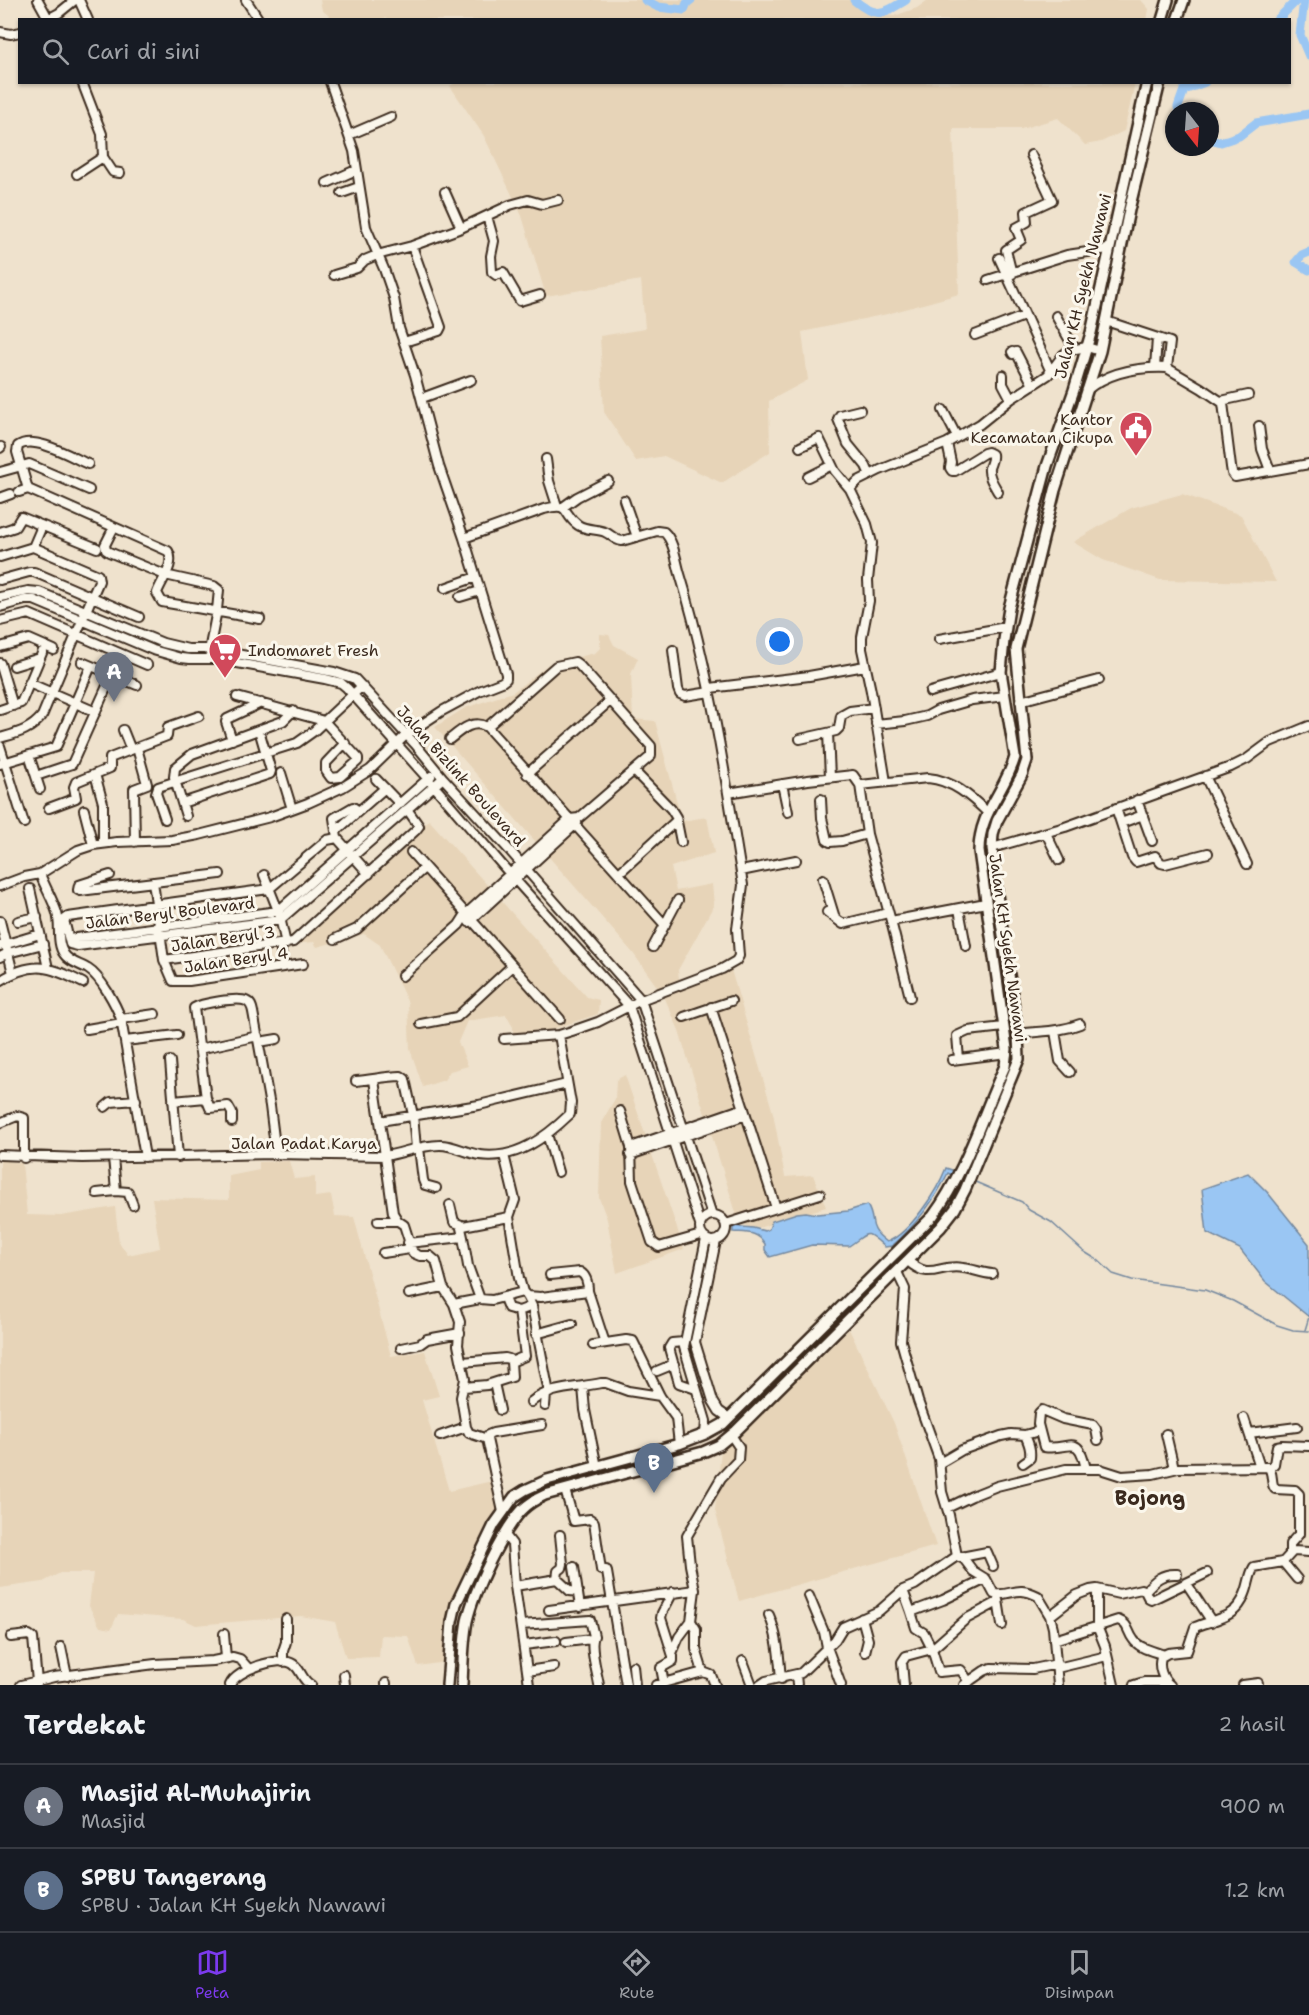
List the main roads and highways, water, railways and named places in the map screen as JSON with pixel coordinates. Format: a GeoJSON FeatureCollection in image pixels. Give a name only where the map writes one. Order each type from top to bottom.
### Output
{"type":"FeatureCollection","features":[{"type":"Feature","properties":{"kind":"main road"},"geometry":{"type":"LineString","coordinates":[[1163,18],[1168,0]]}},
{"type":"Feature","properties":{"kind":"main road"},"geometry":{"type":"LineString","coordinates":[[1179,18],[1184,0]]}},
{"type":"Feature","properties":{"kind":"main road","name":"Jalan KH Syekh Nawawi"},"geometry":{"type":"LineString","coordinates":[[447,1685],[452,1622],[456,1604],[494,1525],[514,1497],[547,1480],[680,1444],[705,1434],[729,1418],[933,1216],[955,1182],[1005,1066],[1004,1028],[979,840],[987,812],[1010,771],[1015,757],[1001,672],[1009,608],[1047,466],[1087,347],[1147,84]]}},
{"type":"Feature","properties":{"kind":"main road","name":"Jalan KH Syekh Nawawi"},"geometry":{"type":"LineString","coordinates":[[462,1685],[468,1618],[479,1585],[505,1535],[521,1511],[531,1502],[545,1495],[711,1449],[732,1435],[908,1261],[949,1218],[961,1199],[1019,1059],[1018,1034],[992,848],[997,821],[1022,775],[1027,760],[1016,649],[1055,490],[1100,351],[1129,210],[1160,84]]}},
{"type":"Feature","properties":{"kind":"main road"},"geometry":{"type":"LineString","coordinates":[[991,933],[1002,932]]}},
{"type":"Feature","properties":{"kind":"water"},"geometry":{"type":"Polygon","coordinates":[[[946,1168],[955,1171],[953,1176],[948,1173],[924,1212],[892,1246],[885,1247],[870,1235],[864,1235],[849,1246],[812,1245],[770,1257],[765,1250],[765,1244],[759,1237],[733,1232],[733,1226],[765,1231],[769,1229],[772,1221],[797,1213],[848,1211],[867,1205],[876,1232],[887,1242],[905,1230],[922,1210],[946,1168]]]}},
{"type":"Feature","properties":{"kind":"water"},"geometry":{"type":"Polygon","coordinates":[[[1248,1173],[1268,1193],[1309,1244],[1309,1317],[1265,1281],[1240,1249],[1207,1233],[1202,1189],[1248,1173]]]}},
{"type":"Feature","properties":{"kind":"waterway"},"geometry":{"type":"LineString","coordinates":[[645,0],[658,7],[684,10],[691,0]]}},
{"type":"Feature","properties":{"kind":"waterway"},"geometry":{"type":"LineString","coordinates":[[854,0],[874,12],[891,9],[906,0]]}},
{"type":"Feature","properties":{"kind":"waterway"},"geometry":{"type":"LineString","coordinates":[[1279,18],[1297,0]]}},
{"type":"Feature","properties":{"kind":"waterway"},"geometry":{"type":"LineString","coordinates":[[1304,0],[1300,35],[1309,56]]}},
{"type":"Feature","properties":{"kind":"waterway"},"geometry":{"type":"LineString","coordinates":[[1180,102],[1184,90],[1200,84]]}},
{"type":"Feature","properties":{"kind":"waterway"},"geometry":{"type":"LineString","coordinates":[[1219,141],[1239,136],[1256,123],[1309,114]]}},
{"type":"Feature","properties":{"kind":"waterway"},"geometry":{"type":"LineString","coordinates":[[1309,252],[1302,255],[1296,262],[1309,270]]}},
{"type":"Feature","properties":{"kind":"waterway"},"geometry":{"type":"LineString","coordinates":[[973,1181],[1022,1202],[1029,1210],[1051,1222],[1113,1274],[1132,1280],[1205,1290],[1233,1301],[1277,1325],[1293,1330],[1309,1331]]}},
{"type":"Feature","properties":{"kind":"waterway"},"geometry":{"type":"LineString","coordinates":[[1305,1330],[1309,1317]]}},
{"type":"Feature","properties":{"kind":"place","name":"Kantor Kecamatan Cikupa"},"geometry":{"type":"Point","coordinates":[1136,457]}},
{"type":"Feature","properties":{"kind":"place","name":"Indomaret Fresh"},"geometry":{"type":"Point","coordinates":[225,679]}},
{"type":"Feature","properties":{"kind":"place","name":"Masjid Al-Muhajirin"},"geometry":{"type":"Point","coordinates":[114,702]}},
{"type":"Feature","properties":{"kind":"place","name":"SPBU Tangerang"},"geometry":{"type":"Point","coordinates":[654,1493]}},
{"type":"Feature","properties":{"kind":"district","name":"Bojong"},"geometry":{"type":"Point","coordinates":[1150,1498]}}]}
